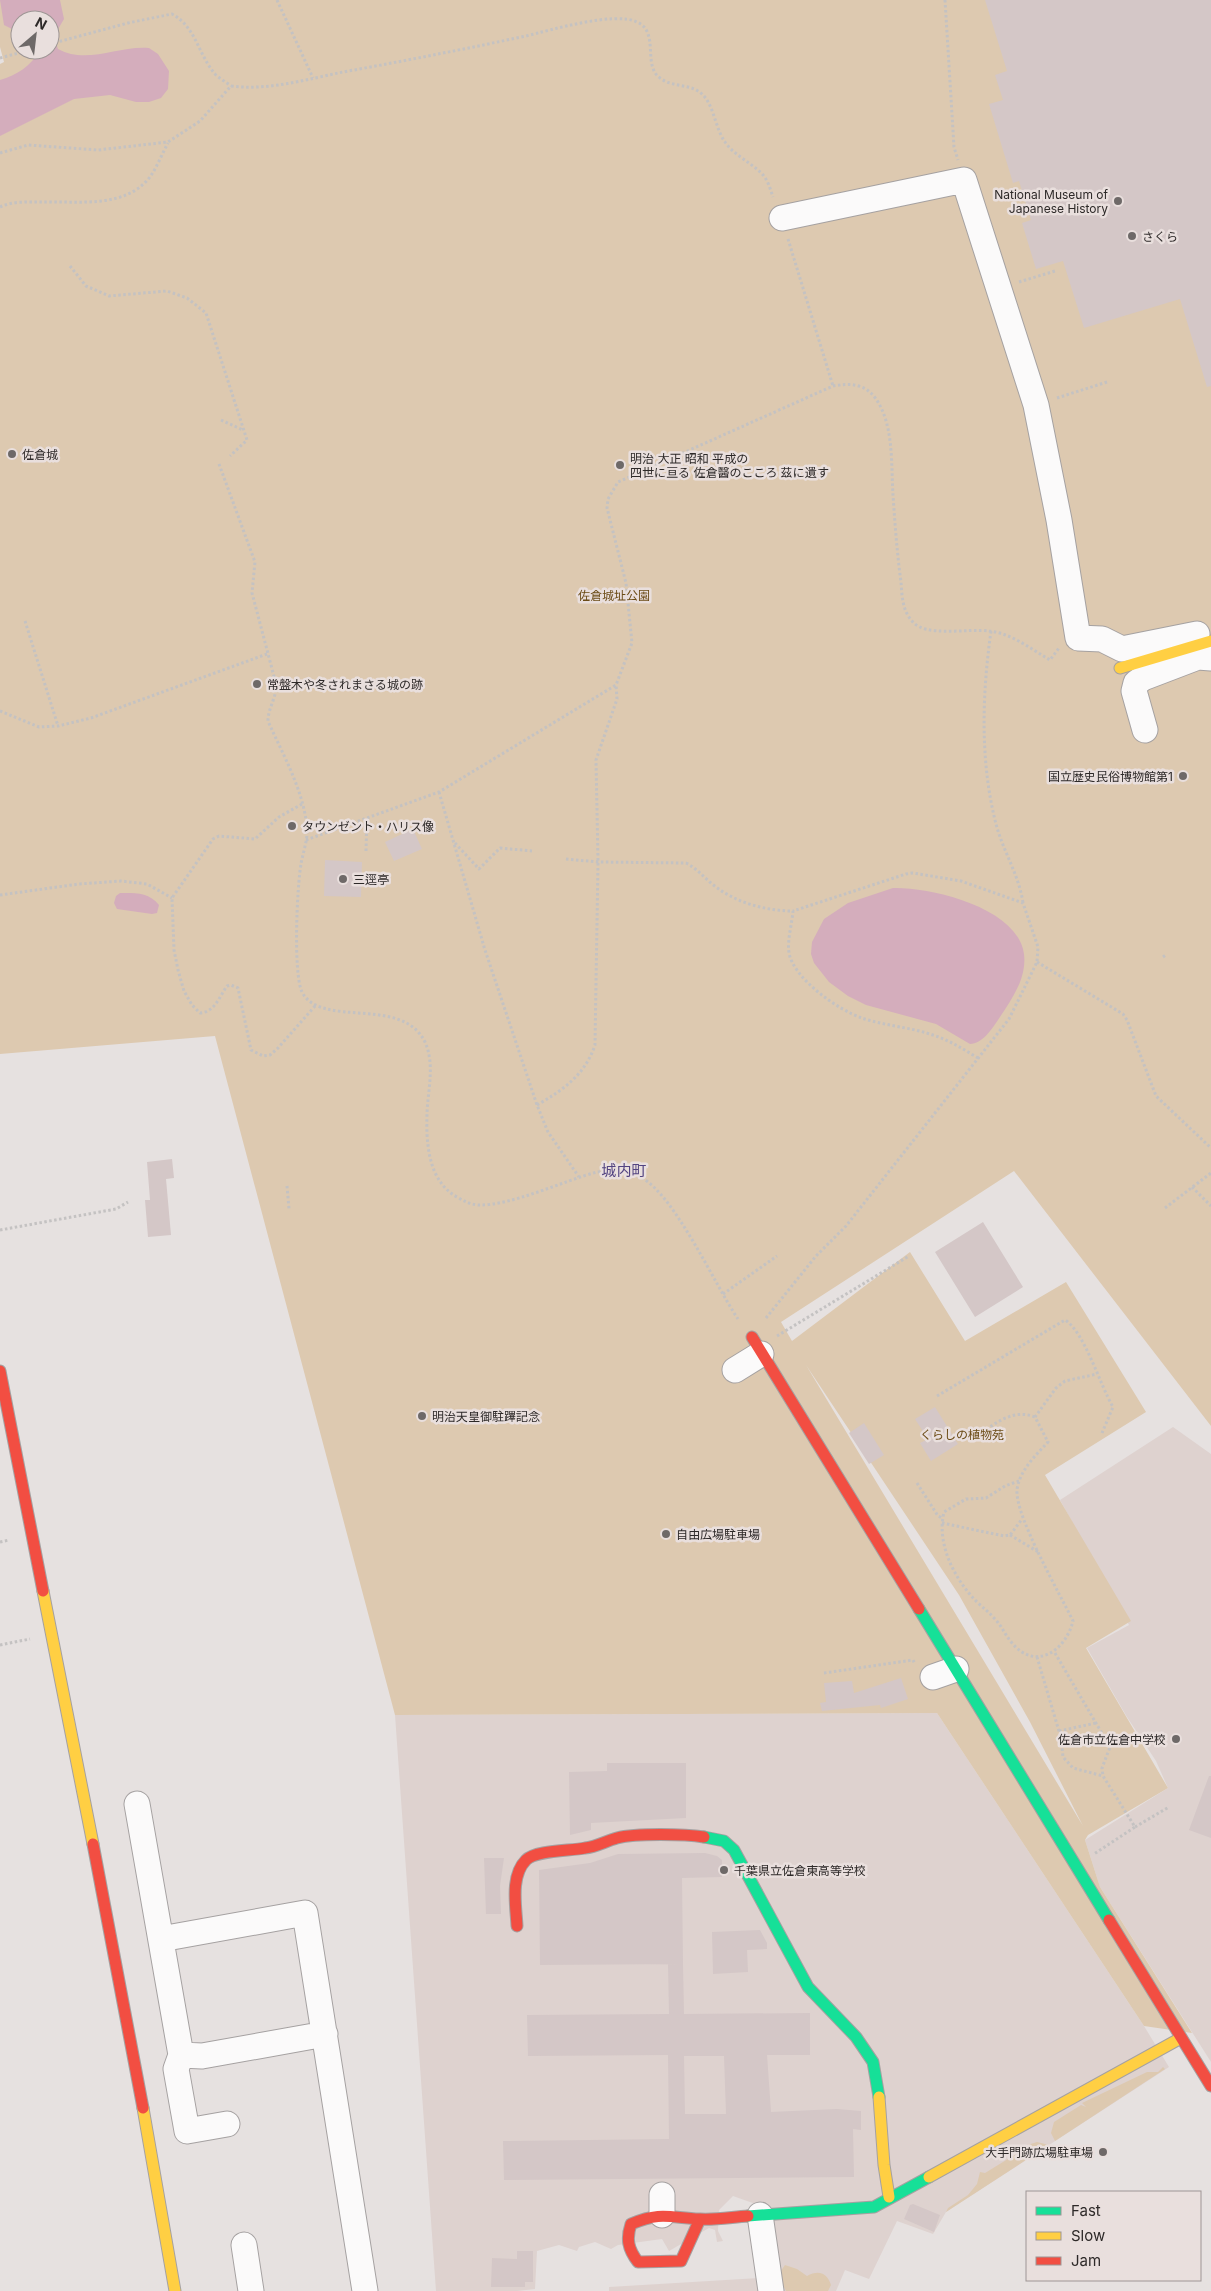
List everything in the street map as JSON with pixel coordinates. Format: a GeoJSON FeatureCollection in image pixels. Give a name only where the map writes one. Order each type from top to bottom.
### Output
{"type":"FeatureCollection","features":[{"type":"Feature","properties":{"kind":"street"},"geometry":{"type":"LineString","coordinates":[[782,218],[964,180],[1036,405],[1059,520],[1078,638],[1102,638],[1122,649],[1211,630]]}},
{"type":"Feature","properties":{"kind":"street"},"geometry":{"type":"LineString","coordinates":[[1120,668],[1211,641]]}},
{"type":"Feature","properties":{"kind":"street"},"geometry":{"type":"LineString","coordinates":[[1145,730],[1134,691],[1136,683],[1143,678],[1198,657],[1211,658]]}},
{"type":"Feature","properties":{"kind":"street"},"geometry":{"type":"LineString","coordinates":[[735,1370],[757,1346],[935,1671],[1075,1867],[1211,2086]]}},
{"type":"Feature","properties":{"kind":"street"},"geometry":{"type":"LineString","coordinates":[[0,1371],[140,2090],[175,2291]]}},
{"type":"Feature","properties":{"kind":"street"},"geometry":{"type":"LineString","coordinates":[[137,1804],[181,2055],[176,2070],[187,2131],[228,2124]]}},
{"type":"Feature","properties":{"kind":"street"},"geometry":{"type":"LineString","coordinates":[[517,1926],[517,1875],[527,1859],[534,1855],[588,1848],[618,1837],[687,1834],[724,1841],[734,1850],[808,1987],[856,2036],[873,2062],[879,2090],[884,2165],[889,2197]]}},
{"type":"Feature","properties":{"kind":"street"},"geometry":{"type":"LineString","coordinates":[[161,1938],[305,1913],[365,2291]]}},
{"type":"Feature","properties":{"kind":"street"},"geometry":{"type":"LineString","coordinates":[[181,2055],[202,2056],[325,2034]]}},
{"type":"Feature","properties":{"kind":"street"},"geometry":{"type":"LineString","coordinates":[[700,2219],[681,2260],[638,2262],[628,2249],[626,2238],[630,2224],[650,2215],[662,2205],[700,2219],[874,2207],[889,2197],[1181,2038]]}},
{"type":"Feature","properties":{"kind":"street"},"geometry":{"type":"LineString","coordinates":[[760,2215],[771,2291]]}},
{"type":"Feature","properties":{"kind":"street"},"geometry":{"type":"LineString","coordinates":[[244,2245],[251,2291]]}},
{"type":"Feature","properties":{"kind":"path"},"geometry":{"type":"LineString","coordinates":[[276,0],[313,78]]}},
{"type":"Feature","properties":{"kind":"path"},"geometry":{"type":"LineString","coordinates":[[945,0],[954,147],[964,180]]}},
{"type":"Feature","properties":{"kind":"path"},"geometry":{"type":"LineString","coordinates":[[60,42],[128,23],[172,14],[186,23],[216,75],[231,86],[264,86],[475,47],[595,21],[613,19],[637,22],[644,26],[648,33],[652,67],[655,74],[670,84],[694,88],[703,95],[725,142],[766,178],[782,218],[832,386]]}},
{"type":"Feature","properties":{"kind":"path"},"geometry":{"type":"LineString","coordinates":[[0,153],[28,145],[98,150],[168,142],[200,122],[231,86]]}},
{"type":"Feature","properties":{"kind":"path"},"geometry":{"type":"LineString","coordinates":[[0,207],[20,202],[100,201],[119,198],[141,186],[151,176],[168,142]]}},
{"type":"Feature","properties":{"kind":"path"},"geometry":{"type":"LineString","coordinates":[[70,266],[86,286],[109,296],[167,291],[187,298],[206,312],[247,440],[230,456]]}},
{"type":"Feature","properties":{"kind":"path"},"geometry":{"type":"LineString","coordinates":[[998,289],[1055,272]]}},
{"type":"Feature","properties":{"kind":"path"},"geometry":{"type":"LineString","coordinates":[[1036,405],[1107,382]]}},
{"type":"Feature","properties":{"kind":"path"},"geometry":{"type":"LineString","coordinates":[[537,1105],[564,1089],[575,1079],[582,1071],[595,1044],[598,862],[596,760],[618,700],[616,685],[632,643],[626,583],[607,508],[608,499],[618,482],[832,386],[847,383],[857,385],[872,394],[882,410],[889,435],[897,554],[904,605],[911,621],[929,630],[991,631],[1007,636],[1050,660],[1058,649],[1078,638]]}},
{"type":"Feature","properties":{"kind":"path"},"geometry":{"type":"LineString","coordinates":[[221,420],[244,430]]}},
{"type":"Feature","properties":{"kind":"path"},"geometry":{"type":"LineString","coordinates":[[219,464],[255,562],[252,593],[277,690],[268,712],[268,721],[298,788],[307,828],[300,866],[297,975],[306,999],[324,1008],[390,1017],[417,1031],[428,1052],[431,1076],[427,1106],[428,1144],[432,1165],[442,1186],[448,1192],[469,1204],[489,1204],[549,1188],[579,1177],[611,1170],[627,1172],[644,1179],[671,1207],[722,1294],[757,1346]]}},
{"type":"Feature","properties":{"kind":"path"},"geometry":{"type":"LineString","coordinates":[[25,621],[58,726]]}},
{"type":"Feature","properties":{"kind":"path"},"geometry":{"type":"LineString","coordinates":[[757,1346],[803,1271],[846,1226],[1010,1018],[1037,962],[1038,947],[1023,903],[1017,877],[997,827],[989,795],[984,698],[991,631]]}},
{"type":"Feature","properties":{"kind":"path"},"geometry":{"type":"LineString","coordinates":[[0,710],[39,727],[58,726],[91,718],[267,654]]}},
{"type":"Feature","properties":{"kind":"path"},"geometry":{"type":"LineString","coordinates":[[306,840],[439,792],[616,685]]}},
{"type":"Feature","properties":{"kind":"path"},"geometry":{"type":"LineString","coordinates":[[439,792],[485,950],[537,1105],[548,1132],[579,1177]]}},
{"type":"Feature","properties":{"kind":"path"},"geometry":{"type":"LineString","coordinates":[[302,804],[279,817],[255,839],[219,836],[212,839],[172,898],[174,950],[184,991],[195,1009],[200,1013],[213,1009],[227,986],[234,985],[240,994],[251,1050],[263,1056],[270,1055],[277,1049],[316,1005]]}},
{"type":"Feature","properties":{"kind":"path"},"geometry":{"type":"LineString","coordinates":[[366,850],[367,818]]}},
{"type":"Feature","properties":{"kind":"path"},"geometry":{"type":"LineString","coordinates":[[453,841],[479,869],[500,848],[532,851]]}},
{"type":"Feature","properties":{"kind":"path"},"geometry":{"type":"LineString","coordinates":[[566,859],[598,862],[686,863],[695,868],[717,888],[740,901],[778,911],[793,911],[827,898],[913,873],[961,881],[1023,903]]}},
{"type":"Feature","properties":{"kind":"path"},"geometry":{"type":"LineString","coordinates":[[0,895],[79,884],[121,881],[147,884],[172,898]]}},
{"type":"Feature","properties":{"kind":"path"},"geometry":{"type":"LineString","coordinates":[[793,911],[789,952],[792,962],[800,976],[833,1003],[861,1018],[932,1034],[945,1039],[978,1058]]}},
{"type":"Feature","properties":{"kind":"path"},"geometry":{"type":"LineString","coordinates":[[1037,962],[1123,1014],[1156,1096],[1211,1148]]}},
{"type":"Feature","properties":{"kind":"path"},"geometry":{"type":"LineString","coordinates":[[1164,1208],[1211,1173]]}},
{"type":"Feature","properties":{"kind":"path"},"geometry":{"type":"LineString","coordinates":[[287,1186],[288,1209]]}},
{"type":"Feature","properties":{"kind":"path"},"geometry":{"type":"LineString","coordinates":[[1192,1187],[1211,1206]]}},
{"type":"Feature","properties":{"kind":"path"},"geometry":{"type":"LineString","coordinates":[[0,1230],[116,1209],[128,1202]]}},
{"type":"Feature","properties":{"kind":"path"},"geometry":{"type":"LineString","coordinates":[[722,1294],[777,1256]]}},
{"type":"Feature","properties":{"kind":"path"},"geometry":{"type":"LineString","coordinates":[[757,1346],[909,1256]]}},
{"type":"Feature","properties":{"kind":"path"},"geometry":{"type":"LineString","coordinates":[[937,1396],[1065,1320],[1071,1324],[1085,1345],[1113,1407],[1102,1433]]}},
{"type":"Feature","properties":{"kind":"path"},"geometry":{"type":"LineString","coordinates":[[1035,1417],[1056,1388],[1065,1381],[1097,1374]]}},
{"type":"Feature","properties":{"kind":"path"},"geometry":{"type":"LineString","coordinates":[[970,1441],[1006,1417],[1017,1413],[1035,1417],[1048,1442],[1027,1467],[1019,1481],[1017,1491],[1022,1518],[1073,1620],[1063,1642],[1054,1653],[1037,1657],[1023,1653],[1012,1643],[1004,1629],[972,1597],[956,1576],[942,1537],[942,1518],[944,1512],[966,1499],[986,1498],[1005,1486],[1019,1481]]}},
{"type":"Feature","properties":{"kind":"path"},"geometry":{"type":"LineString","coordinates":[[917,1484],[938,1516],[942,1518]]}},
{"type":"Feature","properties":{"kind":"path"},"geometry":{"type":"LineString","coordinates":[[1010,1535],[1022,1518]]}},
{"type":"Feature","properties":{"kind":"path"},"geometry":{"type":"LineString","coordinates":[[942,1523],[987,1533],[1010,1535],[1040,1553]]}},
{"type":"Feature","properties":{"kind":"path"},"geometry":{"type":"LineString","coordinates":[[0,1645],[52,1635]]}},
{"type":"Feature","properties":{"kind":"path"},"geometry":{"type":"LineString","coordinates":[[1054,1653],[1110,1747],[1102,1768],[1103,1776],[1135,1827]]}},
{"type":"Feature","properties":{"kind":"path"},"geometry":{"type":"LineString","coordinates":[[1037,1657],[1059,1731],[1063,1757],[1073,1768],[1103,1776]]}},
{"type":"Feature","properties":{"kind":"path"},"geometry":{"type":"LineString","coordinates":[[824,1673],[913,1660],[935,1671]]}},
{"type":"Feature","properties":{"kind":"path"},"geometry":{"type":"LineString","coordinates":[[1059,1731],[1096,1723]]}},
{"type":"Feature","properties":{"kind":"path"},"geometry":{"type":"LineString","coordinates":[[1075,1867],[1169,1807]]}},
{"type":"Feature","properties":{"kind":"shaded area"},"geometry":{"type":"Polygon","coordinates":[[[0,0],[60,0],[64,19],[60,26],[60,10],[10,10],[10,28],[4,25],[0,0]]]}},
{"type":"Feature","properties":{"kind":"shaded area"},"geometry":{"type":"Polygon","coordinates":[[[149,48],[158,54],[169,71],[168,89],[161,98],[149,102],[136,102],[110,95],[74,99],[0,136],[0,80],[23,69],[32,61],[60,60],[60,50],[80,55],[92,55],[126,49],[149,48]]]}},
{"type":"Feature","properties":{"kind":"shaded area"},"geometry":{"type":"Polygon","coordinates":[[[893,888],[929,891],[971,903],[1006,924],[1018,938],[1024,954],[1021,981],[996,1024],[979,1042],[970,1044],[936,1024],[866,1005],[848,996],[829,982],[814,963],[811,954],[812,942],[824,919],[848,903],[893,888]]]}},
{"type":"Feature","properties":{"kind":"shaded area"},"geometry":{"type":"Polygon","coordinates":[[[120,893],[146,895],[159,905],[157,913],[117,909],[114,903],[116,896],[120,893]]]}},
{"type":"Feature","properties":{"kind":"shaded area","name":"佐倉市立佐倉中学校"},"geometry":{"type":"Polygon","coordinates":[[[1173,1427],[1211,1454],[1211,2062],[1100,1887],[1085,1840],[1168,1788],[1156,1761],[1127,1717],[1087,1648],[1129,1625],[1060,1500],[1173,1427]]]}},
{"type":"Feature","properties":{"kind":"shaded area","name":"千葉県立佐倉東高等学校"},"geometry":{"type":"Polygon","coordinates":[[[937,1713],[1144,2026],[1169,2067],[946,2212],[933,2234],[897,2221],[869,2279],[845,2270],[836,2291],[609,2291],[609,2287],[759,2278],[764,2207],[733,2196],[719,2210],[718,2231],[723,2241],[717,2242],[715,2230],[709,2228],[669,2251],[662,2239],[618,2245],[611,2249],[595,2242],[579,2247],[577,2251],[559,2245],[537,2251],[535,2289],[517,2291],[436,2291],[395,1715],[937,1713]]]}},
{"type":"Feature","properties":{"kind":"green space","name":"佐倉城址公園"},"geometry":{"type":"Polygon","coordinates":[[[0,0],[1211,0],[1211,1426],[1014,1171],[781,1322],[792,1341],[910,1252],[965,1341],[1066,1282],[1146,1412],[1045,1475],[1131,1621],[1086,1648],[1168,1788],[1088,1835],[1085,1840],[1100,1887],[1192,2033],[1144,2026],[937,1713],[395,1715],[215,1036],[0,1054],[0,64],[4,62],[0,47],[0,0]],[[806,1365],[1083,1826],[1030,1722],[959,1595],[806,1365]]]}},
{"type":"Feature","properties":{"kind":"green space"},"geometry":{"type":"Polygon","coordinates":[[[1163,2067],[1165,2069],[1055,2141],[1051,2133],[1054,2122],[1081,2105],[1086,2107],[1082,2103],[1147,2072],[1158,2072],[1163,2067]]]}},
{"type":"Feature","properties":{"kind":"green space"},"geometry":{"type":"Polygon","coordinates":[[[1037,2142],[1049,2145],[946,2212],[948,2208],[968,2195],[977,2184],[980,2172],[985,2173],[1016,2154],[1018,2148],[1037,2142]]]}},
{"type":"Feature","properties":{"kind":"green space"},"geometry":{"type":"Polygon","coordinates":[[[785,2265],[797,2269],[807,2276],[822,2273],[827,2277],[831,2285],[828,2291],[786,2291],[778,2275],[785,2265]]]}},
{"type":"Feature","properties":{"kind":"building","name":"National Museum of Japanese History"},"geometry":{"type":"Polygon","coordinates":[[[985,0],[1211,0],[1211,386],[1207,387],[1180,299],[1084,328],[1063,261],[1036,269],[1022,223],[1031,220],[1019,181],[1013,183],[989,104],[1003,100],[995,75],[1007,71],[985,0]]]}},
{"type":"Feature","properties":{"kind":"building"},"geometry":{"type":"Polygon","coordinates":[[[413,829],[422,849],[394,861],[385,842],[413,829]]]}},
{"type":"Feature","properties":{"kind":"building","name":"三逕亭"},"geometry":{"type":"Polygon","coordinates":[[[325,860],[362,862],[361,897],[324,896],[325,860]]]}},
{"type":"Feature","properties":{"kind":"building"},"geometry":{"type":"Polygon","coordinates":[[[172,1159],[174,1178],[166,1179],[171,1235],[148,1237],[145,1200],[150,1200],[147,1162],[172,1159]]]}},
{"type":"Feature","properties":{"kind":"building"},"geometry":{"type":"Polygon","coordinates":[[[983,1222],[1023,1287],[975,1317],[935,1252],[983,1222]]]}},
{"type":"Feature","properties":{"kind":"building"},"geometry":{"type":"Polygon","coordinates":[[[935,1407],[958,1444],[931,1461],[920,1443],[928,1439],[915,1419],[935,1407]]]}},
{"type":"Feature","properties":{"kind":"building"},"geometry":{"type":"Polygon","coordinates":[[[864,1423],[884,1455],[869,1464],[849,1433],[864,1423]]]}},
{"type":"Feature","properties":{"kind":"building"},"geometry":{"type":"Polygon","coordinates":[[[901,1678],[908,1699],[881,1708],[880,1705],[822,1711],[820,1703],[826,1702],[824,1683],[852,1681],[854,1693],[901,1678]]]}},
{"type":"Feature","properties":{"kind":"building"},"geometry":{"type":"Polygon","coordinates":[[[607,1763],[686,1763],[686,1818],[591,1823],[591,1830],[570,1835],[569,1772],[607,1771],[607,1763]]]}},
{"type":"Feature","properties":{"kind":"building"},"geometry":{"type":"Polygon","coordinates":[[[1209,1776],[1211,1776],[1211,1838],[1189,1830],[1209,1776]]]}},
{"type":"Feature","properties":{"kind":"building"},"geometry":{"type":"Polygon","coordinates":[[[705,1853],[717,1856],[722,1860],[722,1877],[682,1878],[683,1964],[540,1965],[539,1870],[590,1863],[618,1854],[705,1853]]]}},
{"type":"Feature","properties":{"kind":"building"},"geometry":{"type":"Polygon","coordinates":[[[484,1858],[504,1858],[500,1886],[501,1914],[486,1914],[484,1858]]]}},
{"type":"Feature","properties":{"kind":"building"},"geometry":{"type":"Polygon","coordinates":[[[760,1930],[767,1943],[767,1949],[747,1950],[748,1972],[713,1974],[712,1932],[760,1930]]]}},
{"type":"Feature","properties":{"kind":"building"},"geometry":{"type":"Polygon","coordinates":[[[668,1964],[683,1964],[684,2014],[810,2013],[810,2055],[767,2055],[771,2112],[837,2109],[861,2111],[861,2130],[853,2129],[854,2177],[504,2180],[503,2141],[669,2139],[668,2055],[528,2056],[527,2015],[669,2014],[668,1964]],[[684,2056],[685,2114],[726,2114],[724,2056],[684,2056]]]}},
{"type":"Feature","properties":{"kind":"building"},"geometry":{"type":"Polygon","coordinates":[[[913,2204],[940,2215],[934,2232],[904,2219],[910,2205],[913,2204]]]}},
{"type":"Feature","properties":{"kind":"building"},"geometry":{"type":"Polygon","coordinates":[[[517,2251],[533,2251],[533,2282],[525,2282],[525,2287],[491,2287],[492,2258],[517,2259],[517,2251]]]}},
{"type":"Feature","properties":{"kind":"traffic: fast"},"geometry":{"type":"LineString","coordinates":[[919,1609],[1109,1920]]}},
{"type":"Feature","properties":{"kind":"traffic: fast"},"geometry":{"type":"LineString","coordinates":[[704,1837],[724,1841],[734,1850],[808,1987],[856,2037],[873,2062],[879,2097]]}},
{"type":"Feature","properties":{"kind":"traffic: fast"},"geometry":{"type":"LineString","coordinates":[[748,2216],[874,2207],[929,2177]]}},
{"type":"Feature","properties":{"kind":"traffic: slow"},"geometry":{"type":"LineString","coordinates":[[1120,668],[1211,641]]}},
{"type":"Feature","properties":{"kind":"traffic: slow"},"geometry":{"type":"LineString","coordinates":[[43,1591],[93,1844]]}},
{"type":"Feature","properties":{"kind":"traffic: slow"},"geometry":{"type":"LineString","coordinates":[[929,2177],[1181,2038]]}},
{"type":"Feature","properties":{"kind":"traffic: slow"},"geometry":{"type":"LineString","coordinates":[[879,2097],[884,2165],[889,2197]]}},
{"type":"Feature","properties":{"kind":"traffic: slow"},"geometry":{"type":"LineString","coordinates":[[143,2108],[175,2291]]}},
{"type":"Feature","properties":{"kind":"traffic: jam"},"geometry":{"type":"LineString","coordinates":[[752,1337],[919,1609]]}},
{"type":"Feature","properties":{"kind":"traffic: jam"},"geometry":{"type":"LineString","coordinates":[[0,1371],[43,1591]]}},
{"type":"Feature","properties":{"kind":"traffic: jam"},"geometry":{"type":"LineString","coordinates":[[517,1926],[515,1891],[518,1874],[526,1860],[537,1854],[589,1847],[625,1836],[685,1835],[704,1837]]}},
{"type":"Feature","properties":{"kind":"traffic: jam"},"geometry":{"type":"LineString","coordinates":[[93,1844],[143,2108]]}},
{"type":"Feature","properties":{"kind":"traffic: jam"},"geometry":{"type":"LineString","coordinates":[[1109,1920],[1211,2086]]}},
{"type":"Feature","properties":{"kind":"traffic: jam"},"geometry":{"type":"LineString","coordinates":[[700,2219],[681,2261],[638,2262],[632,2253],[628,2239],[631,2224],[642,2220],[659,2216],[706,2219],[748,2216]]}},
{"type":"Feature","properties":{"kind":"place","name":"National Museum of Japanese History"},"geometry":{"type":"Point","coordinates":[1118,201]}},
{"type":"Feature","properties":{"kind":"place","name":"さくら"},"geometry":{"type":"Point","coordinates":[1132,236]}},
{"type":"Feature","properties":{"kind":"place","name":"佐倉城"},"geometry":{"type":"Point","coordinates":[12,454]}},
{"type":"Feature","properties":{"kind":"place","name":"明治 大正 昭和 平成の 四世に亘る 佐倉醫のこころ 茲に遺す"},"geometry":{"type":"Point","coordinates":[620,465]}},
{"type":"Feature","properties":{"kind":"place","name":"常盤木や冬されまさる城の跡"},"geometry":{"type":"Point","coordinates":[257,684]}},
{"type":"Feature","properties":{"kind":"place","name":"国立歴史民俗博物館第1"},"geometry":{"type":"Point","coordinates":[1183,776]}},
{"type":"Feature","properties":{"kind":"place","name":"タウンゼント・ハリス像"},"geometry":{"type":"Point","coordinates":[292,826]}},
{"type":"Feature","properties":{"kind":"place","name":"三逕亭"},"geometry":{"type":"Point","coordinates":[343,879]}},
{"type":"Feature","properties":{"kind":"place","name":"明治天皇御駐蹕記念"},"geometry":{"type":"Point","coordinates":[422,1416]}},
{"type":"Feature","properties":{"kind":"place","name":"自由広場駐車場"},"geometry":{"type":"Point","coordinates":[666,1534]}},
{"type":"Feature","properties":{"kind":"place","name":"佐倉市立佐倉中学校"},"geometry":{"type":"Point","coordinates":[1176,1739]}},
{"type":"Feature","properties":{"kind":"place","name":"千葉県立佐倉東高等学校"},"geometry":{"type":"Point","coordinates":[724,1870]}},
{"type":"Feature","properties":{"kind":"place","name":"大手門跡広場駐車場"},"geometry":{"type":"Point","coordinates":[1103,2152]}},
{"type":"Feature","properties":{"kind":"district","name":"城内町"},"geometry":{"type":"Point","coordinates":[624,1170]}},
{"type":"Feature","properties":{"kind":"park label","name":"くらしの植物苑"},"geometry":{"type":"Point","coordinates":[962,1434]}}]}
